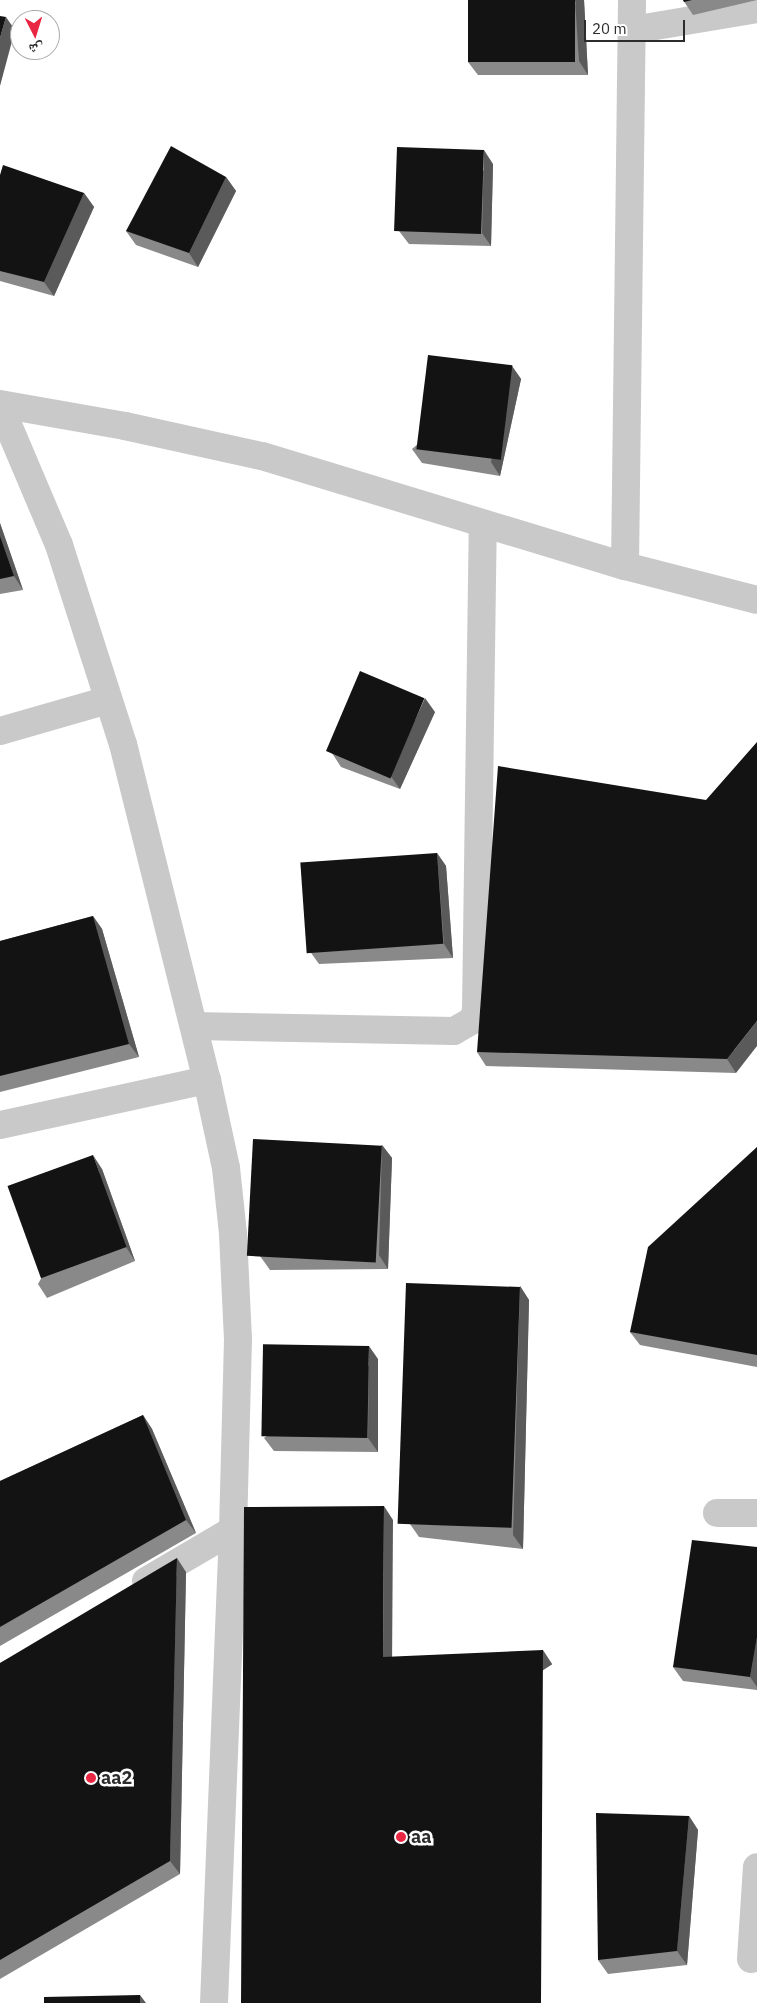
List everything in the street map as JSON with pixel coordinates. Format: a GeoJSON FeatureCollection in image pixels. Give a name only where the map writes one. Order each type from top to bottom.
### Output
{"type":"FeatureCollection","features":[{"type":"Feature","properties":{"kind":"street"},"geometry":{"type":"LineString","coordinates":[[625,566],[632,0]]}},
{"type":"Feature","properties":{"kind":"street"},"geometry":{"type":"LineString","coordinates":[[632,30],[757,9]]}},
{"type":"Feature","properties":{"kind":"street"},"geometry":{"type":"LineString","coordinates":[[0,405],[125,426],[262,456],[483,525],[625,566],[757,600]]}},
{"type":"Feature","properties":{"kind":"street"},"geometry":{"type":"LineString","coordinates":[[0,405],[59,545],[123,744],[194,1026],[226,1168],[233,1234],[238,1339],[233,1530],[214,2003]]}},
{"type":"Feature","properties":{"kind":"street"},"geometry":{"type":"LineString","coordinates":[[194,1026],[454,1031],[473,1020],[476,1011],[483,525]]}},
{"type":"Feature","properties":{"kind":"street"},"geometry":{"type":"LineString","coordinates":[[0,732],[108,700]]}},
{"type":"Feature","properties":{"kind":"street"},"geometry":{"type":"LineString","coordinates":[[0,1125],[207,1080]]}},
{"type":"Feature","properties":{"kind":"street"},"geometry":{"type":"LineString","coordinates":[[717,1513],[757,1513]]}},
{"type":"Feature","properties":{"kind":"street"},"geometry":{"type":"LineString","coordinates":[[125,1594],[233,1530]]}},
{"type":"Feature","properties":{"kind":"street"},"geometry":{"type":"LineString","coordinates":[[751,1959],[757,1866]]}},
{"type":"Feature","properties":{"kind":"building"},"geometry":{"type":"Polygon","coordinates":[[[468,0],[575,0],[575,62],[468,62],[468,0]]]}},
{"type":"Feature","properties":{"kind":"building"},"geometry":{"type":"Polygon","coordinates":[[[0,16],[6,17],[0,38],[0,16]]]}},
{"type":"Feature","properties":{"kind":"building"},"geometry":{"type":"Polygon","coordinates":[[[171,146],[226,177],[189,253],[126,231],[171,146]]]}},
{"type":"Feature","properties":{"kind":"building"},"geometry":{"type":"Polygon","coordinates":[[[397,147],[484,150],[481,234],[394,231],[397,147]]]}},
{"type":"Feature","properties":{"kind":"building"},"geometry":{"type":"Polygon","coordinates":[[[3,165],[84,193],[44,282],[0,271],[0,175],[3,165]]]}},
{"type":"Feature","properties":{"kind":"building"},"geometry":{"type":"Polygon","coordinates":[[[428,355],[512,365],[501,460],[416,449],[428,355]]]}},
{"type":"Feature","properties":{"kind":"building"},"geometry":{"type":"Polygon","coordinates":[[[0,536],[14,576],[0,579],[0,536]]]}},
{"type":"Feature","properties":{"kind":"building"},"geometry":{"type":"Polygon","coordinates":[[[360,671],[424,698],[390,778],[326,751],[360,671]]]}},
{"type":"Feature","properties":{"kind":"building"},"geometry":{"type":"Polygon","coordinates":[[[757,742],[757,1021],[727,1059],[477,1052],[498,766],[706,800],[757,742]]]}},
{"type":"Feature","properties":{"kind":"building"},"geometry":{"type":"Polygon","coordinates":[[[437,853],[443,944],[307,953],[300,863],[437,853]]]}},
{"type":"Feature","properties":{"kind":"building"},"geometry":{"type":"Polygon","coordinates":[[[93,916],[129,1044],[0,1076],[0,941],[93,916]]]}},
{"type":"Feature","properties":{"kind":"building"},"geometry":{"type":"Polygon","coordinates":[[[253,1139],[382,1146],[376,1263],[247,1256],[253,1139]]]}},
{"type":"Feature","properties":{"kind":"building"},"geometry":{"type":"Polygon","coordinates":[[[757,1147],[757,1355],[630,1332],[648,1247],[757,1147]]]}},
{"type":"Feature","properties":{"kind":"building"},"geometry":{"type":"Polygon","coordinates":[[[93,1155],[127,1247],[41,1278],[7,1186],[93,1155]]]}},
{"type":"Feature","properties":{"kind":"building"},"geometry":{"type":"Polygon","coordinates":[[[406,1283],[520,1287],[512,1528],[398,1524],[406,1283]]]}},
{"type":"Feature","properties":{"kind":"building"},"geometry":{"type":"Polygon","coordinates":[[[263,1344],[369,1346],[367,1438],[261,1436],[263,1344]]]}},
{"type":"Feature","properties":{"kind":"building"},"geometry":{"type":"Polygon","coordinates":[[[143,1415],[186,1520],[0,1627],[0,1481],[143,1415]]]}},
{"type":"Feature","properties":{"kind":"building","name":"aa"},"geometry":{"type":"Polygon","coordinates":[[[384,1506],[383,1657],[543,1650],[541,2003],[241,2003],[244,1507],[384,1506]]]}},
{"type":"Feature","properties":{"kind":"building"},"geometry":{"type":"Polygon","coordinates":[[[692,1540],[757,1547],[757,1637],[750,1677],[673,1667],[692,1540]]]}},
{"type":"Feature","properties":{"kind":"building","name":"aa2"},"geometry":{"type":"Polygon","coordinates":[[[177,1558],[170,1861],[0,1960],[0,1663],[177,1558]]]}},
{"type":"Feature","properties":{"kind":"building"},"geometry":{"type":"Polygon","coordinates":[[[596,1813],[689,1816],[677,1951],[598,1960],[596,1813]]]}},
{"type":"Feature","properties":{"kind":"building"},"geometry":{"type":"Polygon","coordinates":[[[140,1995],[140,2003],[44,2003],[44,1997],[140,1995]]]}},
{"type":"Feature","properties":{"kind":"place","name":"aa2"},"geometry":{"type":"Point","coordinates":[91,1778]}},
{"type":"Feature","properties":{"kind":"place","name":"aa"},"geometry":{"type":"Point","coordinates":[401,1837]}}]}
